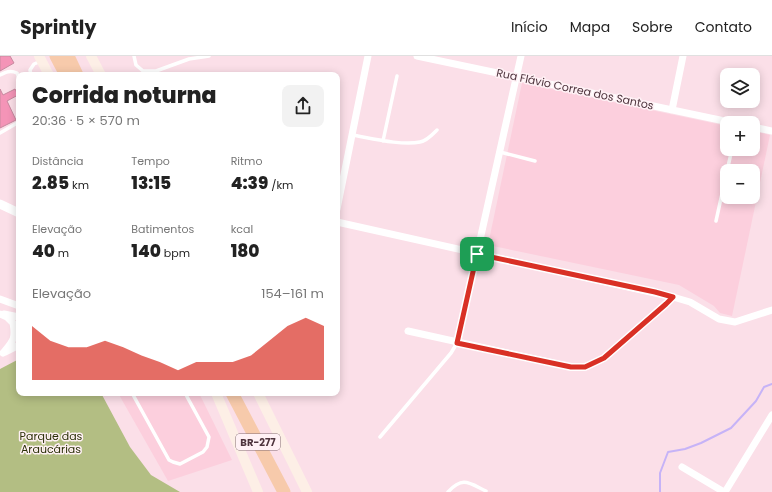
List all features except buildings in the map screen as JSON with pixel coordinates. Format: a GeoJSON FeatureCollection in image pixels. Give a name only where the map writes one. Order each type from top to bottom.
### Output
{"type":"FeatureCollection","features":[{"type":"Feature","properties":{"kind":"highway"},"geometry":{"type":"LineString","coordinates":[[56,56],[64,72]]}},
{"type":"Feature","properties":{"kind":"highway"},"geometry":{"type":"LineString","coordinates":[[68,56],[76,72]]}},
{"type":"Feature","properties":{"kind":"highway","name":"BR-277"},"geometry":{"type":"LineString","coordinates":[[226,396],[275,492]]}},
{"type":"Feature","properties":{"kind":"highway","name":"BR-277"},"geometry":{"type":"LineString","coordinates":[[234,396],[284,492]]}},
{"type":"Feature","properties":{"kind":"main road"},"geometry":{"type":"LineString","coordinates":[[91,56],[99,72]]}},
{"type":"Feature","properties":{"kind":"main road"},"geometry":{"type":"LineString","coordinates":[[41,58],[48,72]]}},
{"type":"Feature","properties":{"kind":"main road"},"geometry":{"type":"LineString","coordinates":[[217,396],[258,492]]}},
{"type":"Feature","properties":{"kind":"main road"},"geometry":{"type":"LineString","coordinates":[[259,396],[307,492]]}},
{"type":"Feature","properties":{"kind":"street"},"geometry":{"type":"LineString","coordinates":[[340,194],[368,56]]}},
{"type":"Feature","properties":{"kind":"street","name":"Rua Flávio Correa dos Santos"},"geometry":{"type":"LineString","coordinates":[[416,56],[720,120]]}},
{"type":"Feature","properties":{"kind":"street"},"geometry":{"type":"LineString","coordinates":[[457,343],[521,56]]}},
{"type":"Feature","properties":{"kind":"street"},"geometry":{"type":"LineString","coordinates":[[672,110],[683,56]]}},
{"type":"Feature","properties":{"kind":"street"},"geometry":{"type":"LineString","coordinates":[[760,128],[772,131]]}},
{"type":"Feature","properties":{"kind":"street"},"geometry":{"type":"LineString","coordinates":[[0,204],[16,212]]}},
{"type":"Feature","properties":{"kind":"street"},"geometry":{"type":"LineString","coordinates":[[340,223],[673,297],[690,302],[719,319],[735,322],[772,310]]}},
{"type":"Feature","properties":{"kind":"street"},"geometry":{"type":"LineString","coordinates":[[408,331],[571,367],[585,367],[604,358],[673,297]]}},
{"type":"Feature","properties":{"kind":"street"},"geometry":{"type":"LineString","coordinates":[[0,299],[16,305]]}},
{"type":"Feature","properties":{"kind":"street"},"geometry":{"type":"LineString","coordinates":[[0,314],[16,317]]}},
{"type":"Feature","properties":{"kind":"street"},"geometry":{"type":"LineString","coordinates":[[0,314],[13,323],[15,334],[13,341],[1,354]]}},
{"type":"Feature","properties":{"kind":"street"},"geometry":{"type":"LineString","coordinates":[[1,354],[16,346]]}},
{"type":"Feature","properties":{"kind":"street"},"geometry":{"type":"LineString","coordinates":[[682,468],[725,492],[772,415]]}},
{"type":"Feature","properties":{"kind":"lane"},"geometry":{"type":"LineString","coordinates":[[134,56],[136,65],[143,71],[156,71],[189,59],[210,56]]}},
{"type":"Feature","properties":{"kind":"lane"},"geometry":{"type":"LineString","coordinates":[[30,72],[31,66],[41,58]]}},
{"type":"Feature","properties":{"kind":"lane"},"geometry":{"type":"LineString","coordinates":[[0,75],[7,71],[16,72]]}},
{"type":"Feature","properties":{"kind":"lane"},"geometry":{"type":"LineString","coordinates":[[383,141],[397,76]]}},
{"type":"Feature","properties":{"kind":"lane"},"geometry":{"type":"LineString","coordinates":[[0,133],[16,124]]}},
{"type":"Feature","properties":{"kind":"lane"},"geometry":{"type":"LineString","coordinates":[[352,135],[383,141],[420,142],[426,140],[438,130]]}},
{"type":"Feature","properties":{"kind":"lane"},"geometry":{"type":"LineString","coordinates":[[500,152],[535,161]]}},
{"type":"Feature","properties":{"kind":"lane"},"geometry":{"type":"LineString","coordinates":[[716,221],[720,203]]}},
{"type":"Feature","properties":{"kind":"lane"},"geometry":{"type":"LineString","coordinates":[[380,437],[446,359],[457,343]]}},
{"type":"Feature","properties":{"kind":"lane"},"geometry":{"type":"LineString","coordinates":[[134,396],[169,460],[180,464],[203,452],[207,447],[209,436],[187,396]]}},
{"type":"Feature","properties":{"kind":"lane"},"geometry":{"type":"LineString","coordinates":[[448,492],[455,484],[461,482],[468,482],[486,491]]}},
{"type":"Feature","properties":{"kind":"shaded area"},"geometry":{"type":"Polygon","coordinates":[[[522,83],[720,125],[720,156],[760,156],[760,133],[770,135],[760,183],[760,164],[720,164],[720,204],[756,204],[732,316],[720,313],[714,306],[679,285],[488,245],[522,83]]]}},
{"type":"Feature","properties":{"kind":"shaded area"},"geometry":{"type":"Polygon","coordinates":[[[120,396],[200,396],[232,460],[168,481],[120,396]]]}},
{"type":"Feature","properties":{"kind":"green space","name":"Parque das Araucárias"},"geometry":{"type":"Polygon","coordinates":[[[16,361],[16,396],[103,396],[130,447],[151,475],[180,492],[0,492],[0,369],[16,361]]]}},
{"type":"Feature","properties":{"kind":"waterway"},"geometry":{"type":"LineString","coordinates":[[660,492],[660,473],[668,452],[685,449],[701,443],[731,428],[756,401],[764,387],[772,384]]}},
{"type":"Feature","properties":{"kind":"route"},"geometry":{"type":"LineString","coordinates":[[477,254],[673,297],[604,358],[585,367],[571,367],[457,343],[477,254]]}}]}
